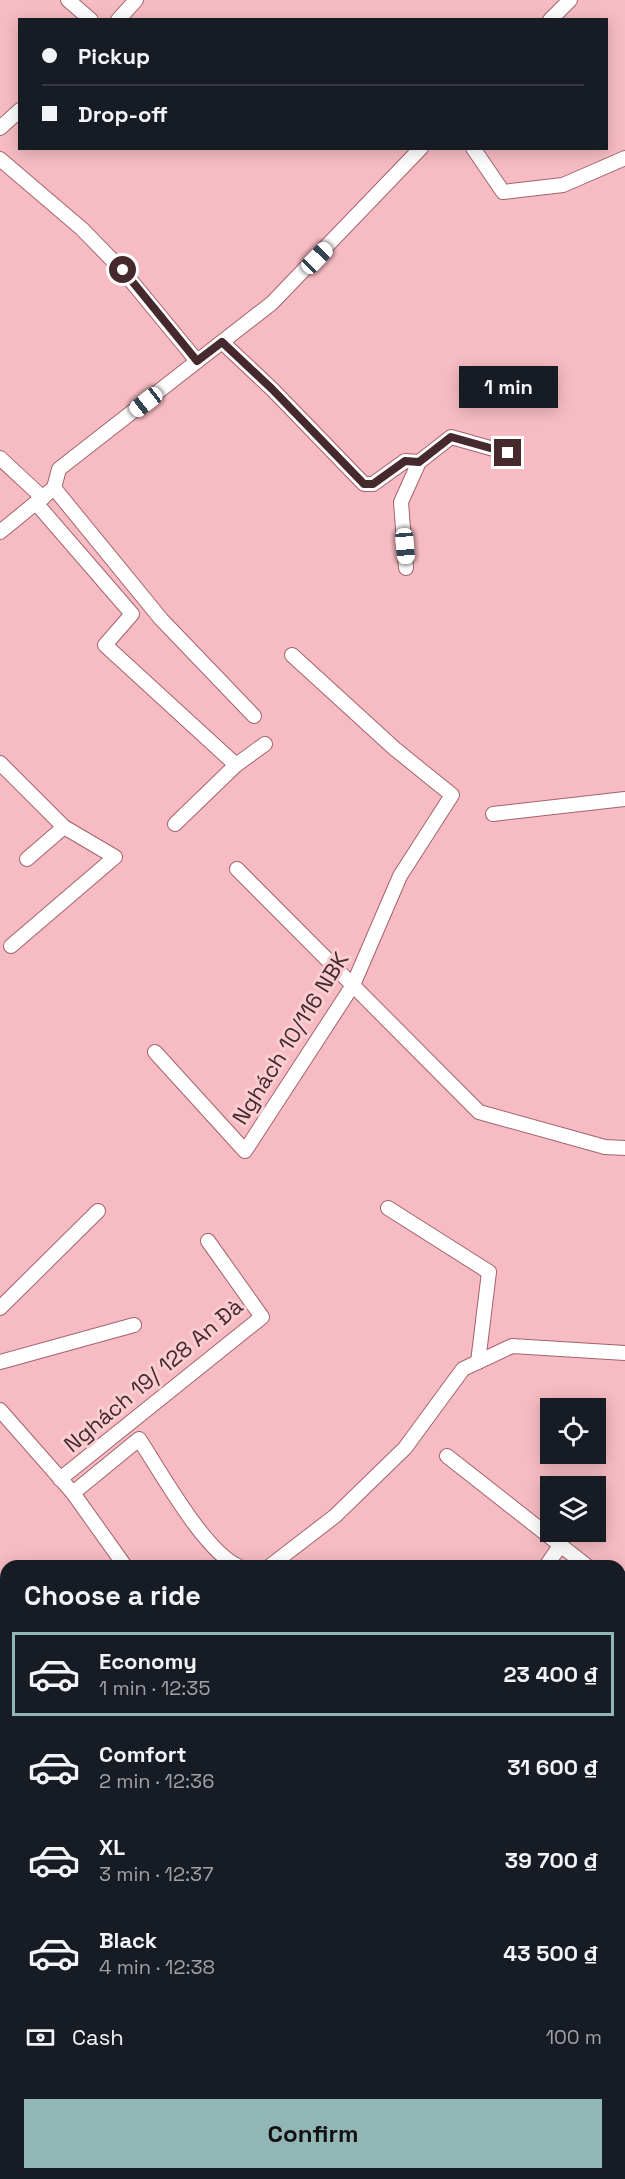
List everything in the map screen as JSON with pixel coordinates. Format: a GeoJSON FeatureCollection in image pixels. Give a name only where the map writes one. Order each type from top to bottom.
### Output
{"type":"FeatureCollection","features":[{"type":"Feature","properties":{"kind":"lane"},"geometry":{"type":"LineString","coordinates":[[68,0],[89,18]]}},
{"type":"Feature","properties":{"kind":"lane"},"geometry":{"type":"LineString","coordinates":[[120,18],[136,0]]}},
{"type":"Feature","properties":{"kind":"lane"},"geometry":{"type":"LineString","coordinates":[[552,18],[570,0]]}},
{"type":"Feature","properties":{"kind":"lane"},"geometry":{"type":"LineString","coordinates":[[0,128],[18,112]]}},
{"type":"Feature","properties":{"kind":"lane"},"geometry":{"type":"LineString","coordinates":[[0,532],[54,488],[59,469],[272,303],[419,150]]}},
{"type":"Feature","properties":{"kind":"lane"},"geometry":{"type":"LineString","coordinates":[[474,150],[502,192],[563,184],[625,158]]}},
{"type":"Feature","properties":{"kind":"lane"},"geometry":{"type":"LineString","coordinates":[[0,159],[81,229],[123,270],[197,361]]}},
{"type":"Feature","properties":{"kind":"lane"},"geometry":{"type":"LineString","coordinates":[[222,342],[272,389],[364,484],[373,484],[405,461],[419,462]]}},
{"type":"Feature","properties":{"kind":"lane"},"geometry":{"type":"LineString","coordinates":[[406,568],[401,502],[419,462],[451,437],[508,453]]}},
{"type":"Feature","properties":{"kind":"lane"},"geometry":{"type":"LineString","coordinates":[[0,458],[39,501],[132,614],[105,645],[236,765]]}},
{"type":"Feature","properties":{"kind":"lane"},"geometry":{"type":"LineString","coordinates":[[54,488],[161,620],[254,716]]}},
{"type":"Feature","properties":{"kind":"lane","name":"Nghách 10/116 NBK"},"geometry":{"type":"LineString","coordinates":[[154,1052],[245,1151],[353,985],[400,876],[452,795],[395,749],[292,655]]}},
{"type":"Feature","properties":{"kind":"lane"},"geometry":{"type":"LineString","coordinates":[[175,824],[236,765],[265,744]]}},
{"type":"Feature","properties":{"kind":"lane"},"geometry":{"type":"LineString","coordinates":[[0,763],[64,827],[115,857],[11,946]]}},
{"type":"Feature","properties":{"kind":"lane"},"geometry":{"type":"LineString","coordinates":[[493,814],[625,799]]}},
{"type":"Feature","properties":{"kind":"lane"},"geometry":{"type":"LineString","coordinates":[[27,859],[64,827]]}},
{"type":"Feature","properties":{"kind":"lane"},"geometry":{"type":"LineString","coordinates":[[237,869],[479,1112],[604,1148],[625,1148]]}},
{"type":"Feature","properties":{"kind":"lane"},"geometry":{"type":"LineString","coordinates":[[388,1208],[489,1272],[478,1362]]}},
{"type":"Feature","properties":{"kind":"lane"},"geometry":{"type":"LineString","coordinates":[[0,1308],[98,1211]]}},
{"type":"Feature","properties":{"kind":"lane","name":"Nghách 19/ 128 An Đà"},"geometry":{"type":"LineString","coordinates":[[60,1479],[262,1317],[208,1241]]}},
{"type":"Feature","properties":{"kind":"lane"},"geometry":{"type":"LineString","coordinates":[[0,1362],[134,1325]]}},
{"type":"Feature","properties":{"kind":"lane"},"geometry":{"type":"LineString","coordinates":[[278,1560],[335,1516],[405,1448],[463,1369],[512,1346],[625,1353]]}},
{"type":"Feature","properties":{"kind":"lane"},"geometry":{"type":"LineString","coordinates":[[0,1410],[73,1493],[121,1560]]}},
{"type":"Feature","properties":{"kind":"lane"},"geometry":{"type":"LineString","coordinates":[[73,1493],[139,1439],[220,1560]]}},
{"type":"Feature","properties":{"kind":"lane"},"geometry":{"type":"LineString","coordinates":[[447,1456],[579,1560]]}},
{"type":"Feature","properties":{"kind":"lane"},"geometry":{"type":"LineString","coordinates":[[550,1560],[560,1546]]}},
{"type":"Feature","properties":{"kind":"route"},"geometry":{"type":"LineString","coordinates":[[123,270],[154,305],[197,361],[222,342],[272,389],[364,484],[373,484],[405,461],[419,462],[451,437],[508,453]]}}]}
